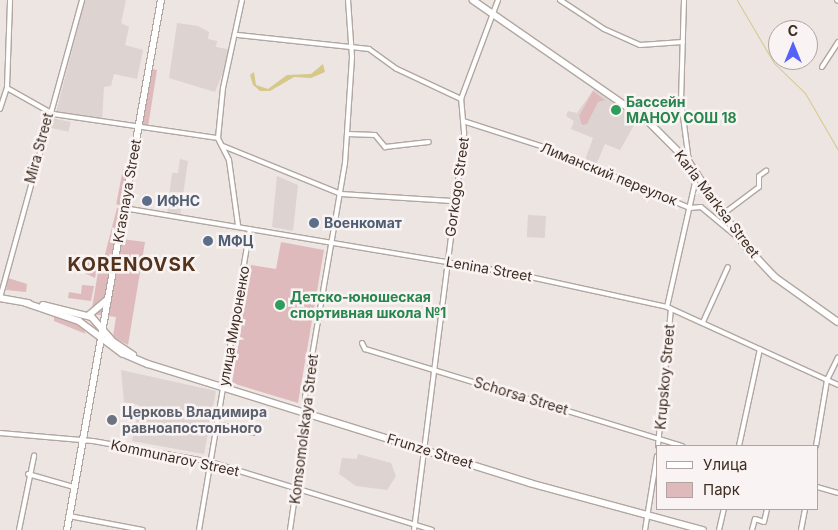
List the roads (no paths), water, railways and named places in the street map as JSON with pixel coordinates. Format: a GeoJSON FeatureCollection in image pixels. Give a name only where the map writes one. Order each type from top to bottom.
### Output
{"type":"FeatureCollection","features":[{"type":"Feature","properties":{"kind":"main road","name":"Krasnaya Street"},"geometry":{"type":"LineString","coordinates":[[67,530],[161,0]]}},
{"type":"Feature","properties":{"kind":"main road","name":"Karla Marksa Street"},"geometry":{"type":"LineString","coordinates":[[473,0],[650,122],[689,162],[696,178],[744,244],[775,277],[838,322]]}},
{"type":"Feature","properties":{"kind":"main road","name":"Frunze Street"},"geometry":{"type":"LineString","coordinates":[[0,298],[89,315],[114,342],[158,367]]}},
{"type":"Feature","properties":{"kind":"main road"},"geometry":{"type":"LineString","coordinates":[[89,315],[109,299]]}},
{"type":"Feature","properties":{"kind":"main road","name":"Frunze Street"},"geometry":{"type":"LineString","coordinates":[[26,303],[79,320],[122,353],[158,367],[423,449],[703,530]]}},
{"type":"Feature","properties":{"kind":"street"},"geometry":{"type":"LineString","coordinates":[[0,109],[7,88],[6,58],[10,0]]}},
{"type":"Feature","properties":{"kind":"street","name":"Mira Street"},"geometry":{"type":"LineString","coordinates":[[0,298],[48,112],[82,0]]}},
{"type":"Feature","properties":{"kind":"street"},"geometry":{"type":"LineString","coordinates":[[238,225],[223,146],[218,138],[223,88],[238,36],[242,0]]}},
{"type":"Feature","properties":{"kind":"street","name":"Komsomolskaya Street"},"geometry":{"type":"LineString","coordinates":[[290,530],[307,414],[305,397],[341,194],[347,134],[350,44],[348,0]]}},
{"type":"Feature","properties":{"kind":"street","name":"Gorkogo Street"},"geometry":{"type":"LineString","coordinates":[[414,530],[448,262],[452,201],[463,121],[461,99],[491,13],[498,0]]}},
{"type":"Feature","properties":{"kind":"street"},"geometry":{"type":"LineString","coordinates":[[560,0],[604,29],[640,45],[683,42]]}},
{"type":"Feature","properties":{"kind":"street"},"geometry":{"type":"LineString","coordinates":[[684,0],[680,102],[689,162]]}},
{"type":"Feature","properties":{"kind":"street"},"geometry":{"type":"LineString","coordinates":[[238,36],[350,44],[369,49],[397,69],[461,99]]}},
{"type":"Feature","properties":{"kind":"street"},"geometry":{"type":"LineString","coordinates":[[822,67],[838,42]]}},
{"type":"Feature","properties":{"kind":"street"},"geometry":{"type":"LineString","coordinates":[[0,56],[6,58]]}},
{"type":"Feature","properties":{"kind":"street"},"geometry":{"type":"LineString","coordinates":[[7,88],[48,112],[137,130],[218,138]]}},
{"type":"Feature","properties":{"kind":"street","name":"Лиманский переулок"},"geometry":{"type":"LineString","coordinates":[[463,121],[541,146],[690,208],[711,212],[744,244]]}},
{"type":"Feature","properties":{"kind":"street"},"geometry":{"type":"LineString","coordinates":[[347,134],[375,135],[385,147],[428,142]]}},
{"type":"Feature","properties":{"kind":"street"},"geometry":{"type":"LineString","coordinates":[[223,146],[341,194],[452,201]]}},
{"type":"Feature","properties":{"kind":"street"},"geometry":{"type":"LineString","coordinates":[[723,214],[759,187],[759,176],[766,172]]}},
{"type":"Feature","properties":{"kind":"street","name":"Krupskoy Street"},"geometry":{"type":"LineString","coordinates":[[658,445],[669,308],[696,178]]}},
{"type":"Feature","properties":{"kind":"street","name":"Lenina Street"},"geometry":{"type":"LineString","coordinates":[[124,208],[238,225],[250,229],[448,262],[669,308],[838,385]]}},
{"type":"Feature","properties":{"kind":"street","name":"улица Мироненко"},"geometry":{"type":"LineString","coordinates":[[199,530],[250,229]]}},
{"type":"Feature","properties":{"kind":"street"},"geometry":{"type":"LineString","coordinates":[[703,322],[728,267]]}},
{"type":"Feature","properties":{"kind":"street","name":"Schorsa Street"},"geometry":{"type":"LineString","coordinates":[[362,343],[365,349],[680,445]]}},
{"type":"Feature","properties":{"kind":"street"},"geometry":{"type":"LineString","coordinates":[[739,445],[760,349]]}},
{"type":"Feature","properties":{"kind":"street"},"geometry":{"type":"LineString","coordinates":[[816,445],[827,380],[838,357]]}},
{"type":"Feature","properties":{"kind":"street"},"geometry":{"type":"LineString","coordinates":[[218,424],[253,433]]}},
{"type":"Feature","properties":{"kind":"street","name":"Kommunarov Street"},"geometry":{"type":"LineString","coordinates":[[0,433],[82,440],[210,462],[432,530]]}},
{"type":"Feature","properties":{"kind":"street"},"geometry":{"type":"LineString","coordinates":[[19,530],[28,474],[34,456]]}},
{"type":"Feature","properties":{"kind":"street"},"geometry":{"type":"LineString","coordinates":[[644,530],[656,462]]}},
{"type":"Feature","properties":{"kind":"street"},"geometry":{"type":"LineString","coordinates":[[28,474],[74,487]]}},
{"type":"Feature","properties":{"kind":"street"},"geometry":{"type":"LineString","coordinates":[[818,487],[838,493]]}},
{"type":"Feature","properties":{"kind":"street"},"geometry":{"type":"LineString","coordinates":[[719,530],[724,510]]}},
{"type":"Feature","properties":{"kind":"street"},"geometry":{"type":"LineString","coordinates":[[752,530],[755,519],[764,522],[767,510]]}},
{"type":"Feature","properties":{"kind":"street"},"geometry":{"type":"LineString","coordinates":[[801,530],[805,510]]}},
{"type":"Feature","properties":{"kind":"street"},"geometry":{"type":"LineString","coordinates":[[69,516],[143,530]]}},
{"type":"Feature","properties":{"kind":"waterway"},"geometry":{"type":"LineString","coordinates":[[737,0],[774,63],[805,93],[838,150]]}},
{"type":"Feature","properties":{"kind":"place","name":"Бассейн МАНОУ СОШ 18"},"geometry":{"type":"Point","coordinates":[616,110]}},
{"type":"Feature","properties":{"kind":"place","name":"ИФНС"},"geometry":{"type":"Point","coordinates":[147,201]}},
{"type":"Feature","properties":{"kind":"place","name":"Военкомат"},"geometry":{"type":"Point","coordinates":[314,223]}},
{"type":"Feature","properties":{"kind":"place","name":"МФЦ"},"geometry":{"type":"Point","coordinates":[208,241]}},
{"type":"Feature","properties":{"kind":"place","name":"Детско-юношеская спортивная школа №1"},"geometry":{"type":"Point","coordinates":[280,305]}},
{"type":"Feature","properties":{"kind":"place","name":"Церковь Владимира равноапостольного"},"geometry":{"type":"Point","coordinates":[112,420]}},
{"type":"Feature","properties":{"kind":"district","name":"KORENOVSK"},"geometry":{"type":"Point","coordinates":[132,265]}}]}
